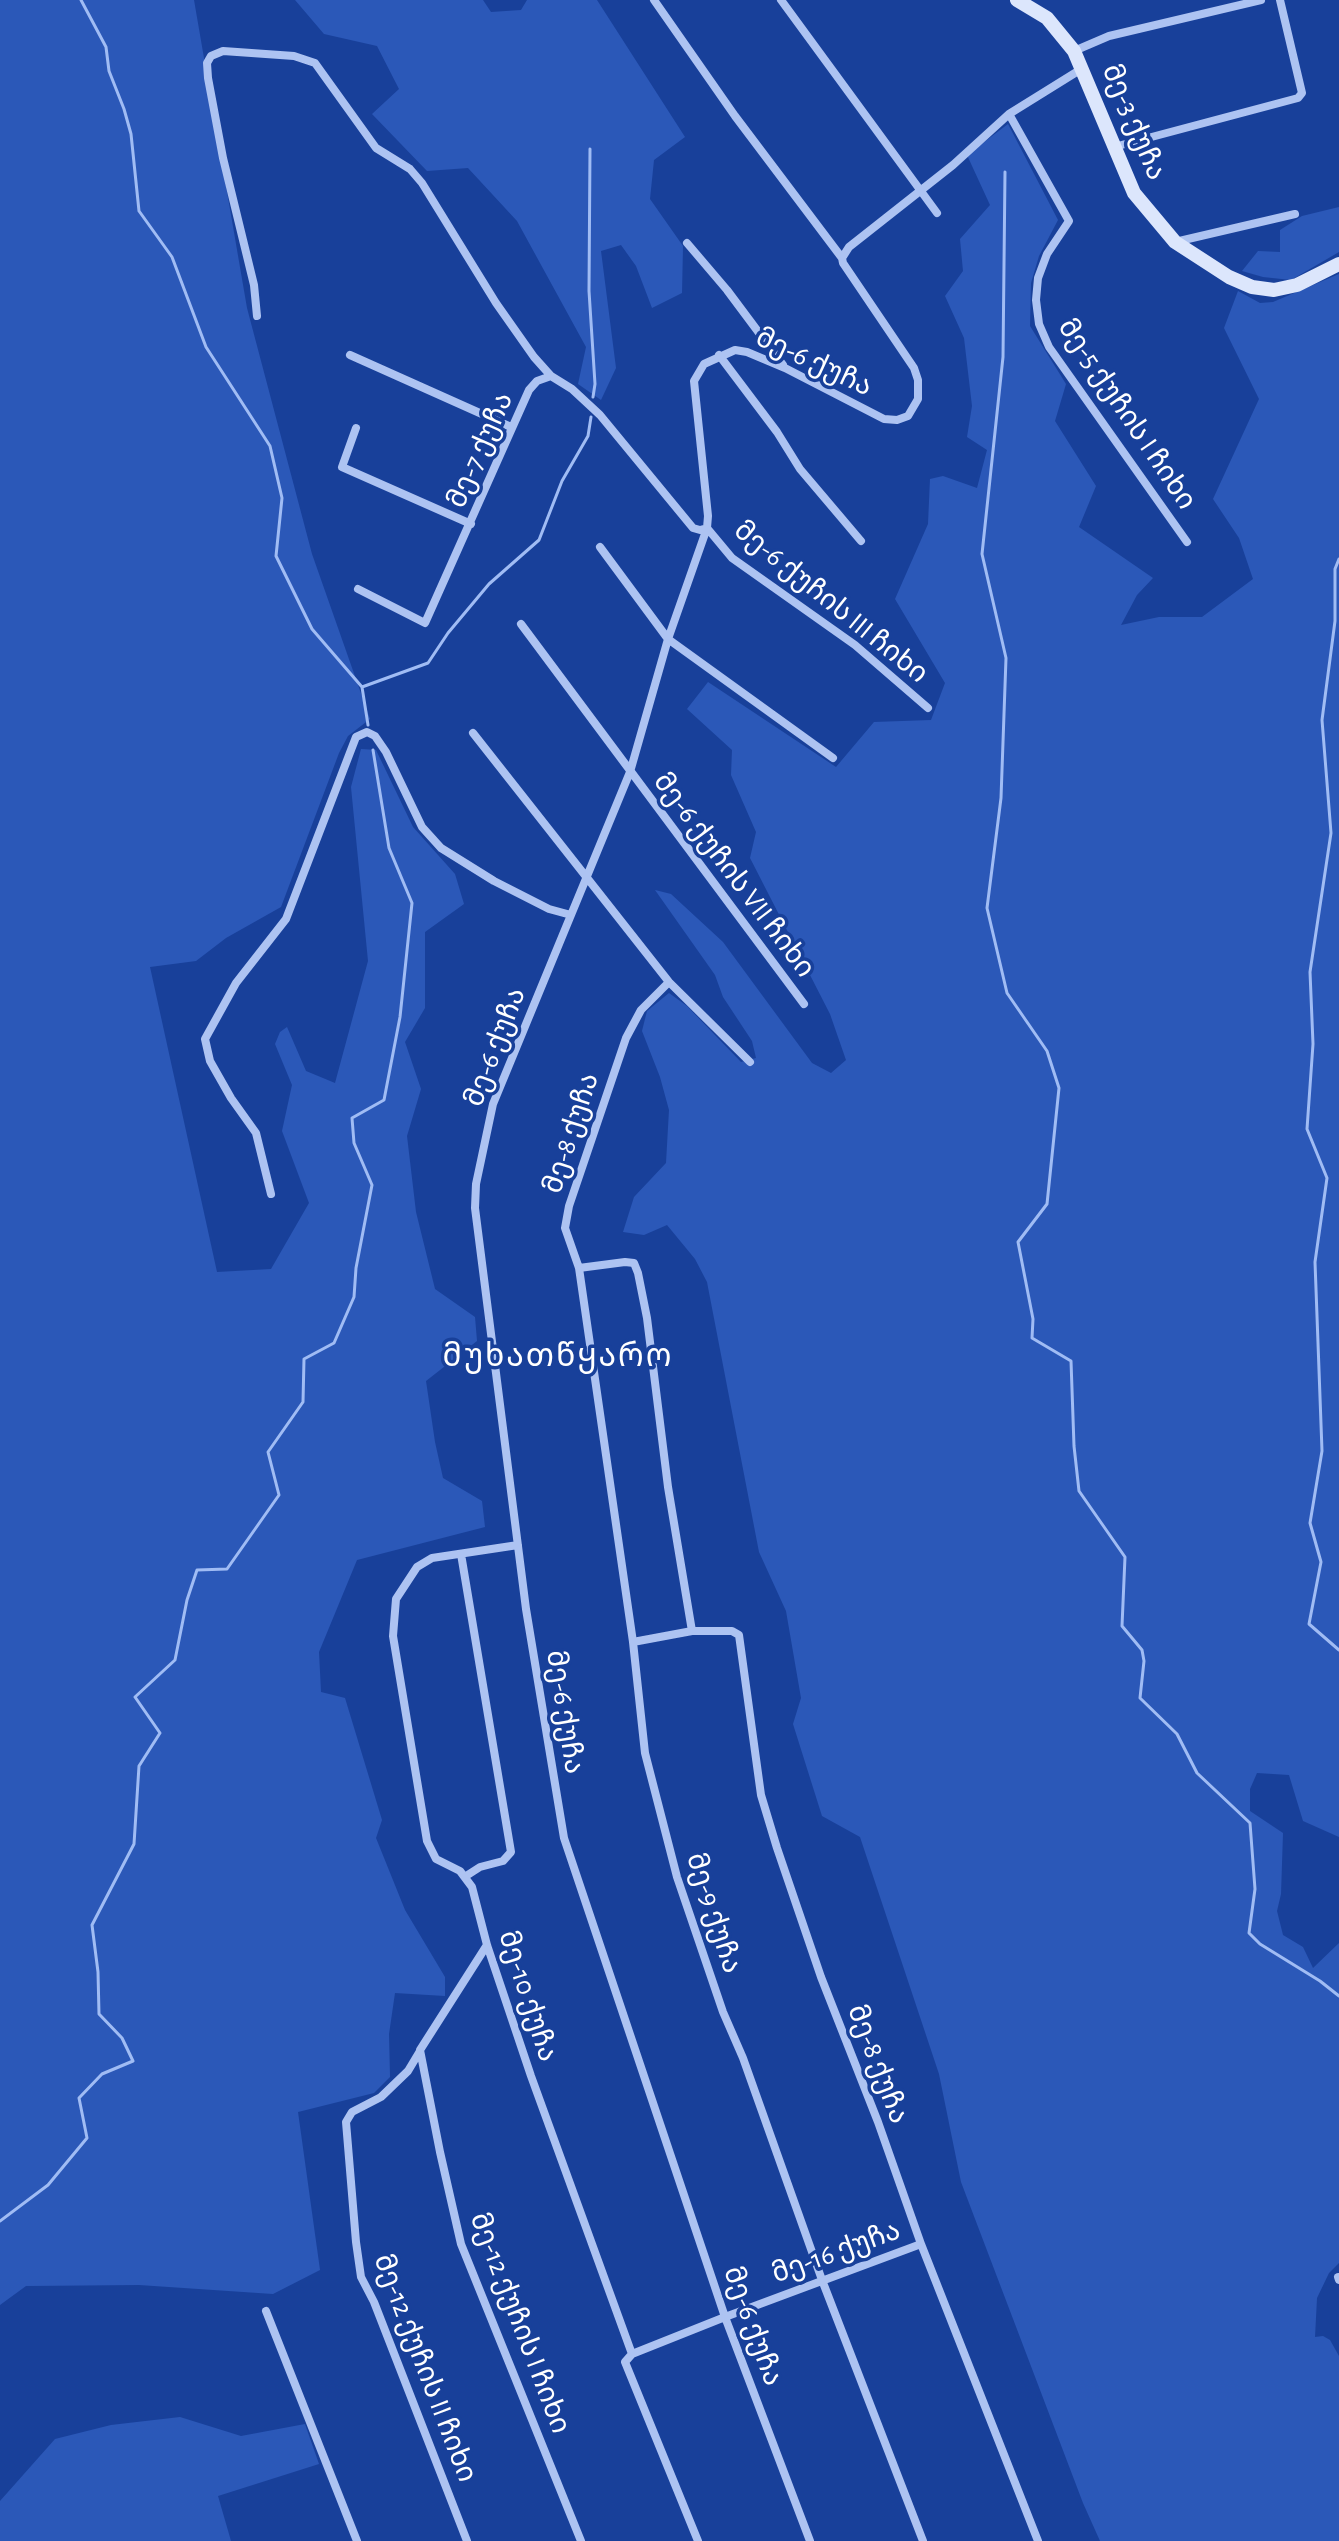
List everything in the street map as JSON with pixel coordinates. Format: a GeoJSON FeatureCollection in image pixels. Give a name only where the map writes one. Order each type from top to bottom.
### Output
{"type":"FeatureCollection","features":[{"type":"Feature","properties":{"kind":"street"},"geometry":{"type":"LineString","coordinates":[[654,0],[735,116],[842,258],[849,247],[1009,114],[1083,68]]}},
{"type":"Feature","properties":{"kind":"street"},"geometry":{"type":"LineString","coordinates":[[781,0],[937,213]]}},
{"type":"Feature","properties":{"kind":"street","name":"მე-3 ქუჩა"},"geometry":{"type":"LineString","coordinates":[[1017,0],[1047,18],[1074,51],[1134,193],[1175,242],[1229,277],[1252,287],[1274,290],[1297,285],[1339,264]]}},
{"type":"Feature","properties":{"kind":"street"},"geometry":{"type":"LineString","coordinates":[[1074,51],[1109,36],[1261,0]]}},
{"type":"Feature","properties":{"kind":"street"},"geometry":{"type":"LineString","coordinates":[[1114,147],[1298,98],[1302,93],[1280,0]]}},
{"type":"Feature","properties":{"kind":"street"},"geometry":{"type":"LineString","coordinates":[[257,316],[254,285],[223,158],[208,78],[207,63],[211,56],[223,51],[294,56],[315,63],[376,148],[410,169],[422,183],[496,303],[551,376]]}},
{"type":"Feature","properties":{"kind":"street","name":"მე-5 ქუჩის I ჩიხი"},"geometry":{"type":"LineString","coordinates":[[1009,114],[1069,221],[1047,254],[1038,278],[1036,300],[1039,324],[1049,347],[1187,542]]}},
{"type":"Feature","properties":{"kind":"street"},"geometry":{"type":"LineString","coordinates":[[1175,242],[1295,214]]}},
{"type":"Feature","properties":{"kind":"street"},"geometry":{"type":"LineString","coordinates":[[687,243],[727,290],[785,368]]}},
{"type":"Feature","properties":{"kind":"street","name":"მე-6 ქუჩა"},"geometry":{"type":"LineString","coordinates":[[810,2541],[725,2317],[564,1838],[533,1658],[475,1208],[476,1184],[493,1104],[630,772],[668,639],[707,528],[694,381],[704,364],[735,350],[785,368],[884,419],[897,420],[908,416],[914,409],[919,389],[914,368],[842,258]]}},
{"type":"Feature","properties":{"kind":"street"},"geometry":{"type":"LineString","coordinates":[[350,355],[511,427]]}},
{"type":"Feature","properties":{"kind":"street"},"geometry":{"type":"LineString","coordinates":[[719,355],[777,432],[800,469],[861,541]]}},
{"type":"Feature","properties":{"kind":"street","name":"მე-7 ქუჩა"},"geometry":{"type":"LineString","coordinates":[[358,589],[425,623],[529,390],[537,381],[551,376],[572,389],[600,415],[693,528],[707,528]]}},
{"type":"Feature","properties":{"kind":"street"},"geometry":{"type":"LineString","coordinates":[[356,428],[342,467],[471,524]]}},
{"type":"Feature","properties":{"kind":"street","name":"მე-6 ქუჩის III ჩიხი"},"geometry":{"type":"LineString","coordinates":[[707,528],[732,558],[855,645],[928,708]]}},
{"type":"Feature","properties":{"kind":"street"},"geometry":{"type":"LineString","coordinates":[[600,547],[668,639],[833,758]]}},
{"type":"Feature","properties":{"kind":"street","name":"მე-6 ქუჩის VII ჩიხი"},"geometry":{"type":"LineString","coordinates":[[521,624],[804,1004]]}},
{"type":"Feature","properties":{"kind":"street"},"geometry":{"type":"LineString","coordinates":[[271,1194],[256,1133],[210,1061],[205,1039],[236,983],[286,919],[356,737],[367,732],[375,736],[386,752],[422,827],[441,848],[494,881],[549,909],[571,915]]}},
{"type":"Feature","properties":{"kind":"street"},"geometry":{"type":"LineString","coordinates":[[473,733],[669,982],[750,1062]]}},
{"type":"Feature","properties":{"kind":"street","name":"მე-8 ქუჩა"},"geometry":{"type":"LineString","coordinates":[[579,1268],[565,1228],[569,1206],[626,1038],[641,1010],[669,982]]}},
{"type":"Feature","properties":{"kind":"street"},"geometry":{"type":"LineString","coordinates":[[579,1268],[625,1262],[634,1263],[638,1273],[692,1631]]}},
{"type":"Feature","properties":{"kind":"street","name":"მე-9 ქუჩა"},"geometry":{"type":"LineString","coordinates":[[579,1268],[633,1642],[645,1753],[677,1877],[723,2012],[743,2058],[822,2280],[923,2541]]}},
{"type":"Feature","properties":{"kind":"street"},"geometry":{"type":"LineString","coordinates":[[461,1554],[511,1852],[503,1861],[480,1867],[466,1876],[436,1859],[427,1841],[393,1636],[396,1599],[417,1567],[432,1558],[518,1545]]}},
{"type":"Feature","properties":{"kind":"street","name":"მე-8 ქუჩა"},"geometry":{"type":"LineString","coordinates":[[633,1642],[692,1631],[732,1631],[739,1635],[761,1795],[821,1977],[878,2122],[921,2244],[1038,2541]]}},
{"type":"Feature","properties":{"kind":"street","name":"მე-10 ქუჩა"},"geometry":{"type":"LineString","coordinates":[[466,1876],[531,2076],[632,2354],[625,2362],[698,2541]]}},
{"type":"Feature","properties":{"kind":"street"},"geometry":{"type":"LineString","coordinates":[[420,2050],[487,1945]]}},
{"type":"Feature","properties":{"kind":"street","name":"მე-12 ქუჩის II ჩიხი"},"geometry":{"type":"LineString","coordinates":[[420,2050],[408,2071],[381,2097],[352,2112],[346,2122],[356,2242],[361,2277],[374,2302],[467,2541]]}},
{"type":"Feature","properties":{"kind":"street","name":"მე-12 ქუჩის I ჩიხი"},"geometry":{"type":"LineString","coordinates":[[420,2050],[461,2244],[581,2541]]}},
{"type":"Feature","properties":{"kind":"street","name":"მე-16 ქუჩა"},"geometry":{"type":"LineString","coordinates":[[632,2354],[921,2244]]}},
{"type":"Feature","properties":{"kind":"street"},"geometry":{"type":"LineString","coordinates":[[266,2311],[357,2541]]}},
{"type":"Feature","properties":{"kind":"shaded area"},"geometry":{"type":"Polygon","coordinates":[[[0,0],[194,0],[247,308],[312,554],[370,719],[348,736],[339,753],[281,907],[226,938],[196,961],[150,967],[217,1272],[271,1269],[309,1203],[282,1131],[292,1085],[275,1044],[280,1032],[287,1027],[306,1071],[335,1083],[368,961],[351,787],[361,749],[376,750],[413,827],[455,874],[464,904],[425,932],[425,1008],[405,1042],[421,1089],[407,1136],[416,1212],[435,1289],[475,1317],[477,1341],[426,1381],[435,1442],[443,1478],[482,1501],[485,1527],[357,1560],[319,1652],[321,1692],[345,1698],[382,1820],[376,1838],[405,1910],[445,1977],[445,1996],[395,1993],[389,2034],[390,2077],[374,2093],[298,2112],[320,2270],[273,2294],[139,2285],[26,2286],[0,2305],[0,0]]]}},
{"type":"Feature","properties":{"kind":"shaded area"},"geometry":{"type":"Polygon","coordinates":[[[295,0],[483,0],[491,12],[521,10],[527,0],[597,0],[685,137],[654,160],[650,199],[683,246],[682,293],[652,308],[636,266],[621,245],[601,251],[616,368],[601,400],[578,384],[586,347],[517,221],[468,168],[427,171],[372,114],[399,89],[377,46],[324,34],[295,0]]]}},
{"type":"Feature","properties":{"kind":"shaded area"},"geometry":{"type":"Polygon","coordinates":[[[1008,124],[1058,220],[1039,256],[1031,283],[1030,326],[1066,384],[1055,421],[1096,486],[1079,527],[1153,578],[1137,595],[1121,625],[1159,617],[1202,617],[1253,579],[1239,538],[1213,499],[1259,399],[1224,328],[1238,291],[1260,303],[1273,302],[1339,274],[1339,1837],[1303,1821],[1289,1775],[1257,1773],[1250,1789],[1250,1811],[1283,1833],[1281,1894],[1277,1911],[1283,1935],[1303,1947],[1313,1968],[1339,1943],[1339,2263],[1329,2273],[1317,2298],[1315,2337],[1323,2336],[1330,2340],[1339,2356],[1339,2541],[1100,2541],[961,2182],[939,2074],[860,1837],[822,1816],[793,1724],[801,1698],[786,1611],[759,1552],[707,1282],[695,1259],[667,1225],[644,1235],[623,1232],[634,1197],[666,1163],[669,1110],[642,1031],[647,1011],[669,993],[687,1006],[741,1062],[756,1058],[752,1041],[723,997],[715,975],[655,890],[671,894],[723,942],[812,1063],[831,1073],[846,1060],[830,1014],[750,858],[756,832],[731,775],[732,750],[687,709],[708,682],[836,767],[874,722],[931,720],[945,683],[895,599],[928,524],[930,479],[943,476],[977,488],[987,450],[967,437],[972,406],[964,338],[945,296],[963,271],[960,239],[990,205],[967,155],[1008,124]]]}},
{"type":"Feature","properties":{"kind":"shaded area"},"geometry":{"type":"Polygon","coordinates":[[[1339,207],[1339,252],[1291,280],[1242,271],[1258,251],[1280,252],[1280,230],[1302,216],[1339,207]]]}},
{"type":"Feature","properties":{"kind":"shaded area"},"geometry":{"type":"Polygon","coordinates":[[[180,2417],[241,2436],[305,2424],[319,2464],[218,2496],[231,2541],[0,2541],[0,2501],[55,2439],[111,2425],[180,2417]]]}},
{"type":"Feature","properties":{"kind":"waterway"},"geometry":{"type":"LineString","coordinates":[[81,0],[106,47],[109,71],[131,134],[139,211],[172,257],[206,347],[270,446],[282,498],[276,556],[312,629],[362,687],[368,725]]}},
{"type":"Feature","properties":{"kind":"waterway"},"geometry":{"type":"LineString","coordinates":[[590,149],[589,291],[595,384],[593,397]]}},
{"type":"Feature","properties":{"kind":"waterway"},"geometry":{"type":"LineString","coordinates":[[1005,172],[1003,357],[982,554],[1006,658],[1001,798],[987,908],[1007,993],[1047,1051],[1059,1088],[1047,1204],[1018,1242],[1033,1319],[1032,1338],[1071,1361],[1079,1491],[1125,1557],[1122,1626],[1142,1650],[1144,1661],[1140,1698],[1177,1734],[1197,1773],[1250,1823],[1255,1889],[1249,1933],[1260,1944],[1339,1996]]}},
{"type":"Feature","properties":{"kind":"waterway"},"geometry":{"type":"LineString","coordinates":[[362,687],[428,663],[448,633],[489,584],[539,540],[562,481],[588,436],[591,417]]}},
{"type":"Feature","properties":{"kind":"waterway"},"geometry":{"type":"LineString","coordinates":[[1339,559],[1335,569],[1335,621],[1322,720],[1331,833],[1310,972],[1313,1044],[1307,1129],[1327,1178],[1315,1262],[1322,1451],[1310,1523],[1321,1562],[1309,1624],[1339,1650]]}},
{"type":"Feature","properties":{"kind":"waterway"},"geometry":{"type":"LineString","coordinates":[[0,2221],[48,2185],[87,2138],[79,2098],[102,2074],[133,2061],[122,2038],[99,2014],[92,1925],[134,1844],[139,1766],[160,1733],[135,1697],[175,1660],[187,1600],[197,1570],[227,1569],[279,1495],[268,1452],[303,1402],[304,1359],[334,1343],[354,1297],[356,1268],[372,1185],[354,1143],[352,1118],[384,1100],[400,1017],[412,903],[389,848],[373,750]]}},
{"type":"Feature","properties":{"kind":"district","name":"მუხათწყარო"},"geometry":{"type":"Point","coordinates":[558,1356]}}]}
